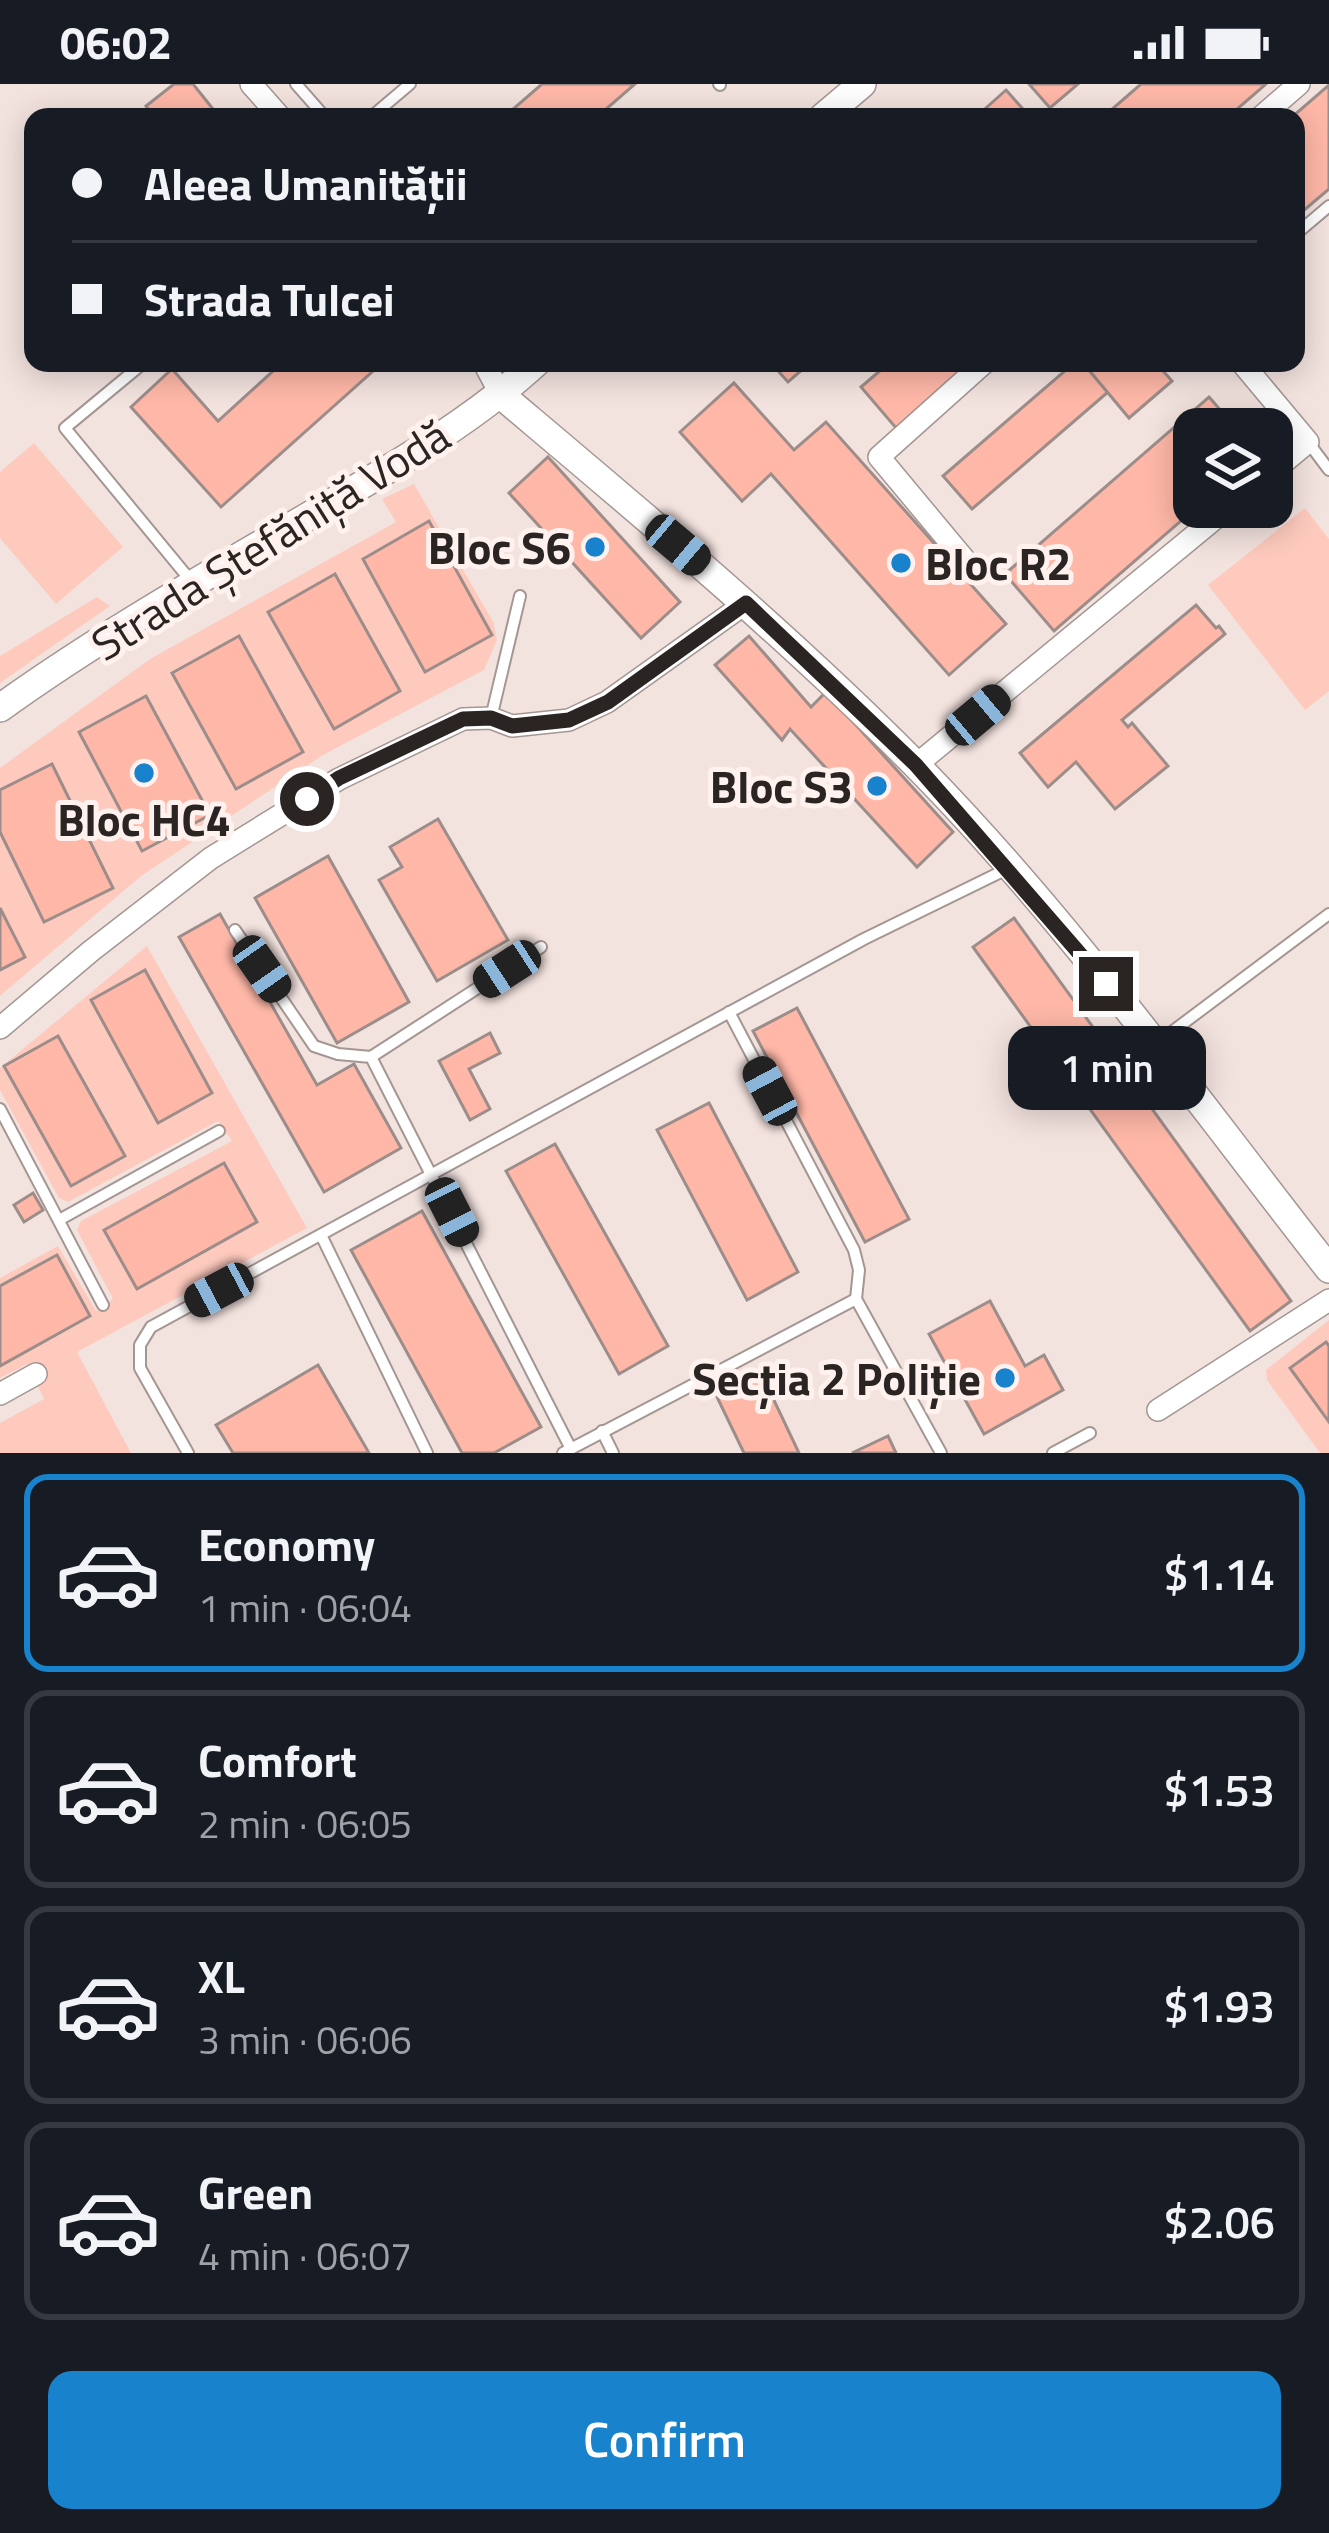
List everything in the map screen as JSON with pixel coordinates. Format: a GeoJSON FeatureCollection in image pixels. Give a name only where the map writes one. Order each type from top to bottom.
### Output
{"type":"FeatureCollection","features":[{"type":"Feature","properties":{"kind":"street"},"geometry":{"type":"LineString","coordinates":[[251,84],[272,108]]}},
{"type":"Feature","properties":{"kind":"street"},"geometry":{"type":"LineString","coordinates":[[834,108],[862,84]]}},
{"type":"Feature","properties":{"kind":"street"},"geometry":{"type":"LineString","coordinates":[[1272,108],[1299,84]]}},
{"type":"Feature","properties":{"kind":"street"},"geometry":{"type":"LineString","coordinates":[[489,372],[501,395],[746,603],[916,765],[1154,1045],[1329,1269]]}},
{"type":"Feature","properties":{"kind":"street","name":"Strada Ștefăniță Vodă"},"geometry":{"type":"LineString","coordinates":[[0,708],[194,584],[382,474],[501,395],[526,372]]}},
{"type":"Feature","properties":{"kind":"street"},"geometry":{"type":"LineString","coordinates":[[964,559],[879,457],[974,372]]}},
{"type":"Feature","properties":{"kind":"street"},"geometry":{"type":"LineString","coordinates":[[1250,372],[1308,442],[1293,454]]}},
{"type":"Feature","properties":{"kind":"street"},"geometry":{"type":"LineString","coordinates":[[916,765],[1204,528]]}},
{"type":"Feature","properties":{"kind":"street"},"geometry":{"type":"LineString","coordinates":[[0,1028],[211,858],[339,778],[463,719],[491,718],[512,726],[569,720],[608,702],[746,603]]}},
{"type":"Feature","properties":{"kind":"street"},"geometry":{"type":"LineString","coordinates":[[1158,1410],[1329,1300]]}},
{"type":"Feature","properties":{"kind":"street"},"geometry":{"type":"LineString","coordinates":[[0,1394],[36,1374]]}},
{"type":"Feature","properties":{"kind":"lane"},"geometry":{"type":"LineString","coordinates":[[296,84],[317,108]]}},
{"type":"Feature","properties":{"kind":"lane"},"geometry":{"type":"LineString","coordinates":[[382,108],[410,84]]}},
{"type":"Feature","properties":{"kind":"lane"},"geometry":{"type":"LineString","coordinates":[[1305,226],[1329,206]]}},
{"type":"Feature","properties":{"kind":"lane"},"geometry":{"type":"LineString","coordinates":[[133,372],[65,428],[194,584]]}},
{"type":"Feature","properties":{"kind":"lane"},"geometry":{"type":"LineString","coordinates":[[1308,442],[1329,470]]}},
{"type":"Feature","properties":{"kind":"lane"},"geometry":{"type":"LineString","coordinates":[[491,718],[520,596]]}},
{"type":"Feature","properties":{"kind":"lane"},"geometry":{"type":"LineString","coordinates":[[188,1453],[140,1368],[140,1346],[151,1327],[864,939],[1008,868]]}},
{"type":"Feature","properties":{"kind":"lane"},"geometry":{"type":"LineString","coordinates":[[1154,1045],[1329,914]]}},
{"type":"Feature","properties":{"kind":"lane"},"geometry":{"type":"LineString","coordinates":[[235,930],[314,1046],[371,1057],[541,947]]}},
{"type":"Feature","properties":{"kind":"lane"},"geometry":{"type":"LineString","coordinates":[[729,1012],[854,1250],[860,1270],[856,1299],[940,1453]]}},
{"type":"Feature","properties":{"kind":"lane"},"geometry":{"type":"LineString","coordinates":[[371,1057],[433,1173],[567,1451],[856,1299]]}},
{"type":"Feature","properties":{"kind":"lane"},"geometry":{"type":"LineString","coordinates":[[0,1108],[104,1305]]}},
{"type":"Feature","properties":{"kind":"lane"},"geometry":{"type":"LineString","coordinates":[[58,1220],[220,1131]]}},
{"type":"Feature","properties":{"kind":"lane"},"geometry":{"type":"LineString","coordinates":[[321,1235],[427,1453]]}},
{"type":"Feature","properties":{"kind":"lane"},"geometry":{"type":"LineString","coordinates":[[602,1431],[613,1453]]}},
{"type":"Feature","properties":{"kind":"lane"},"geometry":{"type":"LineString","coordinates":[[1053,1453],[1090,1432]]}},
{"type":"Feature","properties":{"kind":"shaded area"},"geometry":{"type":"Polygon","coordinates":[[[34,443],[123,547],[56,604],[0,538],[0,472],[34,443]]]}},
{"type":"Feature","properties":{"kind":"shaded area"},"geometry":{"type":"Polygon","coordinates":[[[414,484],[493,622],[497,640],[484,670],[323,755],[141,876],[0,996],[0,970],[25,956],[0,908],[0,832],[45,922],[112,888],[0,790],[0,768],[150,659],[396,522],[382,499],[414,484]],[[429,522],[363,559],[425,671],[429,522]],[[335,575],[269,612],[334,729],[400,691],[335,575]],[[239,637],[173,673],[302,752],[303,751],[239,637]],[[146,696],[79,732],[143,851],[210,814],[146,696]]]}},
{"type":"Feature","properties":{"kind":"shaded area"},"geometry":{"type":"Polygon","coordinates":[[[1305,508],[1329,539],[1329,691],[1305,710],[1208,585],[1280,528],[1293,528],[1293,518],[1305,508]]]}},
{"type":"Feature","properties":{"kind":"shaded area"},"geometry":{"type":"Polygon","coordinates":[[[97,597],[110,606],[0,683],[0,656],[97,597]]]}},
{"type":"Feature","properties":{"kind":"shaded area"},"geometry":{"type":"Polygon","coordinates":[[[147,946],[307,1228],[77,1352],[131,1453],[0,1453],[0,1423],[44,1399],[27,1364],[0,1378],[0,1366],[90,1316],[57,1255],[0,1286],[0,1278],[58,1246],[96,1311],[113,1299],[77,1230],[81,1221],[232,1141],[218,1121],[68,1202],[59,1198],[0,1090],[0,1068],[147,946]],[[144,971],[91,1001],[159,1123],[212,1093],[144,971]],[[5,1066],[70,1186],[124,1156],[5,1066]],[[225,1163],[105,1230],[136,1288],[256,1222],[225,1163]]]}},
{"type":"Feature","properties":{"kind":"shaded area"},"geometry":{"type":"Polygon","coordinates":[[[1329,1320],[1329,1346],[1326,1342],[1290,1368],[1329,1422],[1329,1453],[1320,1453],[1267,1380],[1266,1370],[1329,1320]]]}},
{"type":"Feature","properties":{"kind":"building"},"geometry":{"type":"Polygon","coordinates":[[[174,84],[193,84],[212,108],[148,108],[174,84]]]}},
{"type":"Feature","properties":{"kind":"building"},"geometry":{"type":"Polygon","coordinates":[[[542,84],[635,84],[607,108],[514,108],[542,84]]]}},
{"type":"Feature","properties":{"kind":"building"},"geometry":{"type":"Polygon","coordinates":[[[1029,84],[1078,84],[1050,108],[1029,84]]]}},
{"type":"Feature","properties":{"kind":"building"},"geometry":{"type":"Polygon","coordinates":[[[1141,84],[1266,84],[1238,108],[1113,108],[1141,84]]]}},
{"type":"Feature","properties":{"kind":"building"},"geometry":{"type":"Polygon","coordinates":[[[1329,85],[1329,189],[1305,209],[1305,108],[1329,85]]]}},
{"type":"Feature","properties":{"kind":"building"},"geometry":{"type":"Polygon","coordinates":[[[1006,90],[1022,108],[986,108],[1006,90]]]}},
{"type":"Feature","properties":{"kind":"building"},"geometry":{"type":"Polygon","coordinates":[[[169,372],[175,372],[218,421],[272,372],[372,372],[221,507],[131,407],[169,372]]]}},
{"type":"Feature","properties":{"kind":"building"},"geometry":{"type":"Polygon","coordinates":[[[779,372],[800,372],[788,382],[779,372]]]}},
{"type":"Feature","properties":{"kind":"building"},"geometry":{"type":"Polygon","coordinates":[[[878,372],[961,372],[896,428],[861,387],[878,372]]]}},
{"type":"Feature","properties":{"kind":"building"},"geometry":{"type":"Polygon","coordinates":[[[1064,372],[1091,372],[1108,392],[972,509],[943,476],[1064,372]]]}},
{"type":"Feature","properties":{"kind":"building"},"geometry":{"type":"Polygon","coordinates":[[[1091,372],[1164,372],[1172,381],[1129,418],[1091,372]]]}},
{"type":"Feature","properties":{"kind":"building","name":"Bloc R2"},"geometry":{"type":"Polygon","coordinates":[[[734,383],[794,450],[826,422],[1006,624],[949,675],[771,474],[742,501],[680,432],[734,383]]]}},
{"type":"Feature","properties":{"kind":"building"},"geometry":{"type":"Polygon","coordinates":[[[1209,397],[1219,408],[1196,408],[1209,397]]]}},
{"type":"Feature","properties":{"kind":"building"},"geometry":{"type":"Polygon","coordinates":[[[1173,428],[1173,528],[1054,631],[1005,574],[1173,428]]]}},
{"type":"Feature","properties":{"kind":"building","name":"Bloc S6"},"geometry":{"type":"Polygon","coordinates":[[[548,457],[680,602],[641,638],[509,493],[548,457]]]}},
{"type":"Feature","properties":{"kind":"building"},"geometry":{"type":"Polygon","coordinates":[[[429,521],[492,635],[425,672],[363,559],[429,521]]]}},
{"type":"Feature","properties":{"kind":"building"},"geometry":{"type":"Polygon","coordinates":[[[335,574],[400,691],[334,729],[268,612],[335,574]]]}},
{"type":"Feature","properties":{"kind":"building"},"geometry":{"type":"Polygon","coordinates":[[[1196,605],[1225,634],[1122,720],[1128,727],[1132,723],[1168,766],[1115,809],[1076,762],[1048,787],[1020,753],[1196,605]]]}},
{"type":"Feature","properties":{"kind":"building"},"geometry":{"type":"Polygon","coordinates":[[[239,636],[303,752],[236,789],[172,673],[239,636]]]}},
{"type":"Feature","properties":{"kind":"building","name":"Bloc S3"},"geometry":{"type":"Polygon","coordinates":[[[749,636],[811,707],[826,692],[953,832],[917,867],[790,729],[782,740],[715,665],[749,636]]]}},
{"type":"Feature","properties":{"kind":"building","name":"Bloc HC4"},"geometry":{"type":"Polygon","coordinates":[[[146,696],[210,815],[142,851],[79,732],[146,696]]]}},
{"type":"Feature","properties":{"kind":"building"},"geometry":{"type":"Polygon","coordinates":[[[52,764],[113,888],[44,922],[0,832],[0,790],[52,764]]]}},
{"type":"Feature","properties":{"kind":"building"},"geometry":{"type":"Polygon","coordinates":[[[438,819],[508,940],[437,981],[379,880],[402,867],[390,847],[438,819]]]}},
{"type":"Feature","properties":{"kind":"building"},"geometry":{"type":"Polygon","coordinates":[[[328,856],[409,1002],[337,1043],[255,898],[328,856]]]}},
{"type":"Feature","properties":{"kind":"building"},"geometry":{"type":"Polygon","coordinates":[[[0,908],[25,957],[0,970],[0,908]]]}},
{"type":"Feature","properties":{"kind":"building"},"geometry":{"type":"Polygon","coordinates":[[[220,914],[317,1085],[354,1064],[401,1148],[324,1192],[179,937],[220,914]]]}},
{"type":"Feature","properties":{"kind":"building"},"geometry":{"type":"Polygon","coordinates":[[[1014,918],[1291,1301],[1250,1331],[973,947],[1014,918]]]}},
{"type":"Feature","properties":{"kind":"building"},"geometry":{"type":"Polygon","coordinates":[[[145,970],[212,1093],[158,1123],[91,1000],[145,970]]]}},
{"type":"Feature","properties":{"kind":"building"},"geometry":{"type":"Polygon","coordinates":[[[797,1008],[909,1219],[865,1242],[753,1031],[797,1008]]]}},
{"type":"Feature","properties":{"kind":"building"},"geometry":{"type":"Polygon","coordinates":[[[490,1033],[500,1053],[469,1069],[490,1109],[470,1120],[439,1061],[490,1033]]]}},
{"type":"Feature","properties":{"kind":"building"},"geometry":{"type":"Polygon","coordinates":[[[58,1036],[125,1156],[71,1186],[4,1066],[58,1036]]]}},
{"type":"Feature","properties":{"kind":"building"},"geometry":{"type":"Polygon","coordinates":[[[709,1103],[798,1272],[747,1300],[657,1130],[709,1103]]]}},
{"type":"Feature","properties":{"kind":"building"},"geometry":{"type":"Polygon","coordinates":[[[555,1144],[668,1346],[619,1374],[506,1171],[555,1144]]]}},
{"type":"Feature","properties":{"kind":"building"},"geometry":{"type":"Polygon","coordinates":[[[224,1163],[257,1222],[137,1289],[104,1230],[224,1163]]]}},
{"type":"Feature","properties":{"kind":"building"},"geometry":{"type":"Polygon","coordinates":[[[33,1193],[43,1210],[24,1222],[14,1205],[33,1193]]]}},
{"type":"Feature","properties":{"kind":"building"},"geometry":{"type":"Polygon","coordinates":[[[422,1211],[541,1427],[494,1453],[462,1453],[351,1250],[422,1211]]]}},
{"type":"Feature","properties":{"kind":"building"},"geometry":{"type":"Polygon","coordinates":[[[57,1255],[90,1316],[0,1366],[0,1286],[57,1255]]]}},
{"type":"Feature","properties":{"kind":"building","name":"Secția 2 Poliție"},"geometry":{"type":"Polygon","coordinates":[[[990,1301],[1025,1366],[1044,1355],[1063,1390],[984,1434],[929,1334],[990,1301]]]}},
{"type":"Feature","properties":{"kind":"building"},"geometry":{"type":"Polygon","coordinates":[[[1326,1342],[1329,1346],[1329,1422],[1290,1368],[1326,1342]]]}},
{"type":"Feature","properties":{"kind":"building"},"geometry":{"type":"Polygon","coordinates":[[[318,1365],[369,1453],[233,1453],[216,1425],[318,1365]]]}},
{"type":"Feature","properties":{"kind":"building"},"geometry":{"type":"Polygon","coordinates":[[[761,1373],[799,1453],[744,1453],[716,1395],[761,1373]]]}},
{"type":"Feature","properties":{"kind":"building"},"geometry":{"type":"Polygon","coordinates":[[[888,1436],[896,1453],[852,1453],[888,1436]]]}},
{"type":"Feature","properties":{"kind":"place","name":"Bloc S6"},"geometry":{"type":"Point","coordinates":[595,547]}},
{"type":"Feature","properties":{"kind":"place","name":"Bloc R2"},"geometry":{"type":"Point","coordinates":[901,563]}},
{"type":"Feature","properties":{"kind":"place","name":"Bloc HC4"},"geometry":{"type":"Point","coordinates":[144,773]}},
{"type":"Feature","properties":{"kind":"place","name":"Bloc S3"},"geometry":{"type":"Point","coordinates":[877,786]}},
{"type":"Feature","properties":{"kind":"place","name":"Secția 2 Poliție"},"geometry":{"type":"Point","coordinates":[1005,1378]}},
{"type":"Feature","properties":{"kind":"route"},"geometry":{"type":"LineString","coordinates":[[307,799],[339,778],[463,719],[491,718],[512,726],[569,720],[608,702],[746,603],[916,765],[1106,984]]}}]}
